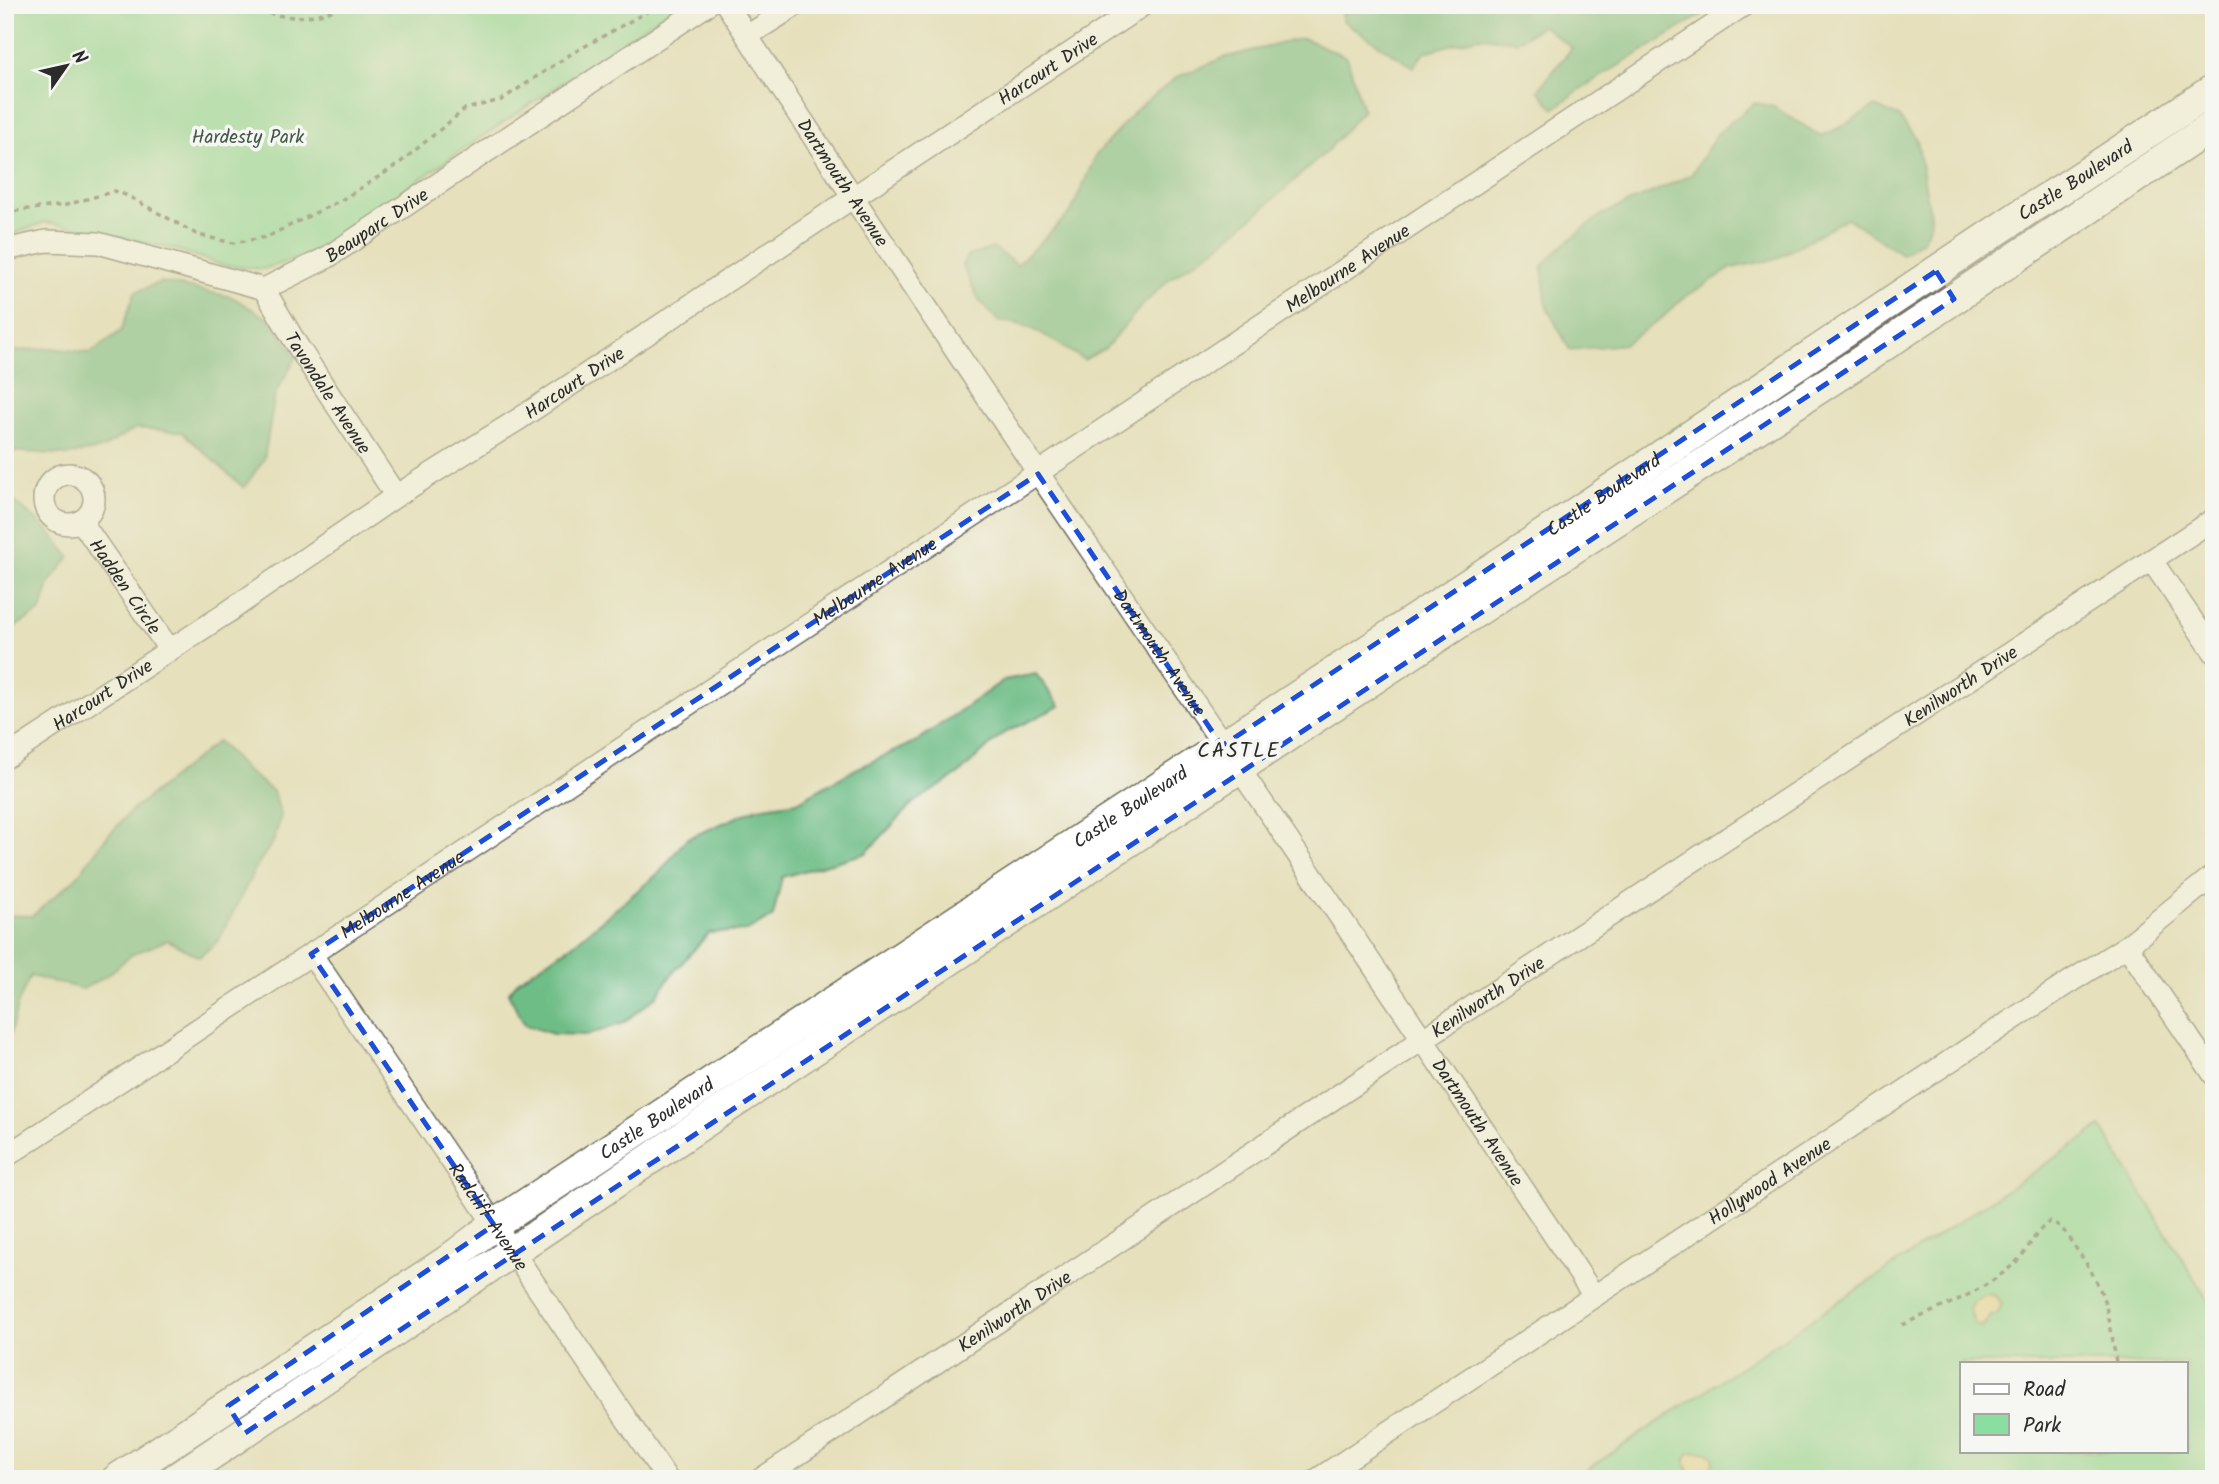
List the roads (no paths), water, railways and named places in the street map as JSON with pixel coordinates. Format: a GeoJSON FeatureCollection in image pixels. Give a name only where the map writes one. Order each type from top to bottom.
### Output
{"type":"FeatureCollection","features":[{"type":"Feature","properties":{"kind":"street","name":"Beauparc Drive"},"geometry":{"type":"LineString","coordinates":[[264,289],[328,257],[707,5]]}},
{"type":"Feature","properties":{"kind":"street","name":"Dartmouth Avenue"},"geometry":{"type":"LineString","coordinates":[[727,5],[782,93],[1594,1296]]}},
{"type":"Feature","properties":{"kind":"street"},"geometry":{"type":"LineString","coordinates":[[747,36],[796,5]]}},
{"type":"Feature","properties":{"kind":"street","name":"Harcourt Drive"},"geometry":{"type":"LineString","coordinates":[[5,758],[396,496],[519,419],[1143,5]]}},
{"type":"Feature","properties":{"kind":"street","name":"Melbourne Avenue"},"geometry":{"type":"LineString","coordinates":[[5,1157],[1744,5]]}},
{"type":"Feature","properties":{"kind":"street","name":"Castle Boulevard"},"geometry":{"type":"LineString","coordinates":[[175,1479],[512,1251],[1222,746],[2214,89]]}},
{"type":"Feature","properties":{"kind":"street","name":"Castle Boulevard"},"geometry":{"type":"LineString","coordinates":[[117,1479],[447,1261],[494,1226],[1239,771],[2214,125]]}},
{"type":"Feature","properties":{"kind":"street"},"geometry":{"type":"LineString","coordinates":[[5,250],[47,241],[98,243],[264,289]]}},
{"type":"Feature","properties":{"kind":"street"},"geometry":{"type":"LineString","coordinates":[[1936,271],[1954,299]]}},
{"type":"Feature","properties":{"kind":"street","name":"Tavondale Avenue"},"geometry":{"type":"LineString","coordinates":[[264,289],[297,345],[396,496]]}},
{"type":"Feature","properties":{"kind":"street"},"geometry":{"type":"LineString","coordinates":[[1625,479],[1642,504]]}},
{"type":"Feature","properties":{"kind":"street","name":"Kenilworth Drive"},"geometry":{"type":"LineString","coordinates":[[761,1479],[2214,519]]}},
{"type":"Feature","properties":{"kind":"street","name":"Hadden Circle"},"geometry":{"type":"LineString","coordinates":[[81,521],[169,649]]}},
{"type":"Feature","properties":{"kind":"street"},"geometry":{"type":"LineString","coordinates":[[2152,561],[2214,652]]}},
{"type":"Feature","properties":{"kind":"street","name":"Hollywood Avenue"},"geometry":{"type":"LineString","coordinates":[[1318,1479],[2127,946],[2214,875]]}},
{"type":"Feature","properties":{"kind":"street"},"geometry":{"type":"LineString","coordinates":[[2127,946],[2214,1075]]}},
{"type":"Feature","properties":{"kind":"street","name":"Radcliff Avenue"},"geometry":{"type":"LineString","coordinates":[[310,954],[667,1479]]}},
{"type":"Feature","properties":{"kind":"street"},"geometry":{"type":"LineString","coordinates":[[228,1406],[245,1433]]}},
{"type":"Feature","properties":{"kind":"district","name":"CASTLE"},"geometry":{"type":"Point","coordinates":[1239,750]}},
{"type":"Feature","properties":{"kind":"park label","name":"Hardesty Park"},"geometry":{"type":"Point","coordinates":[248,136]}}]}
